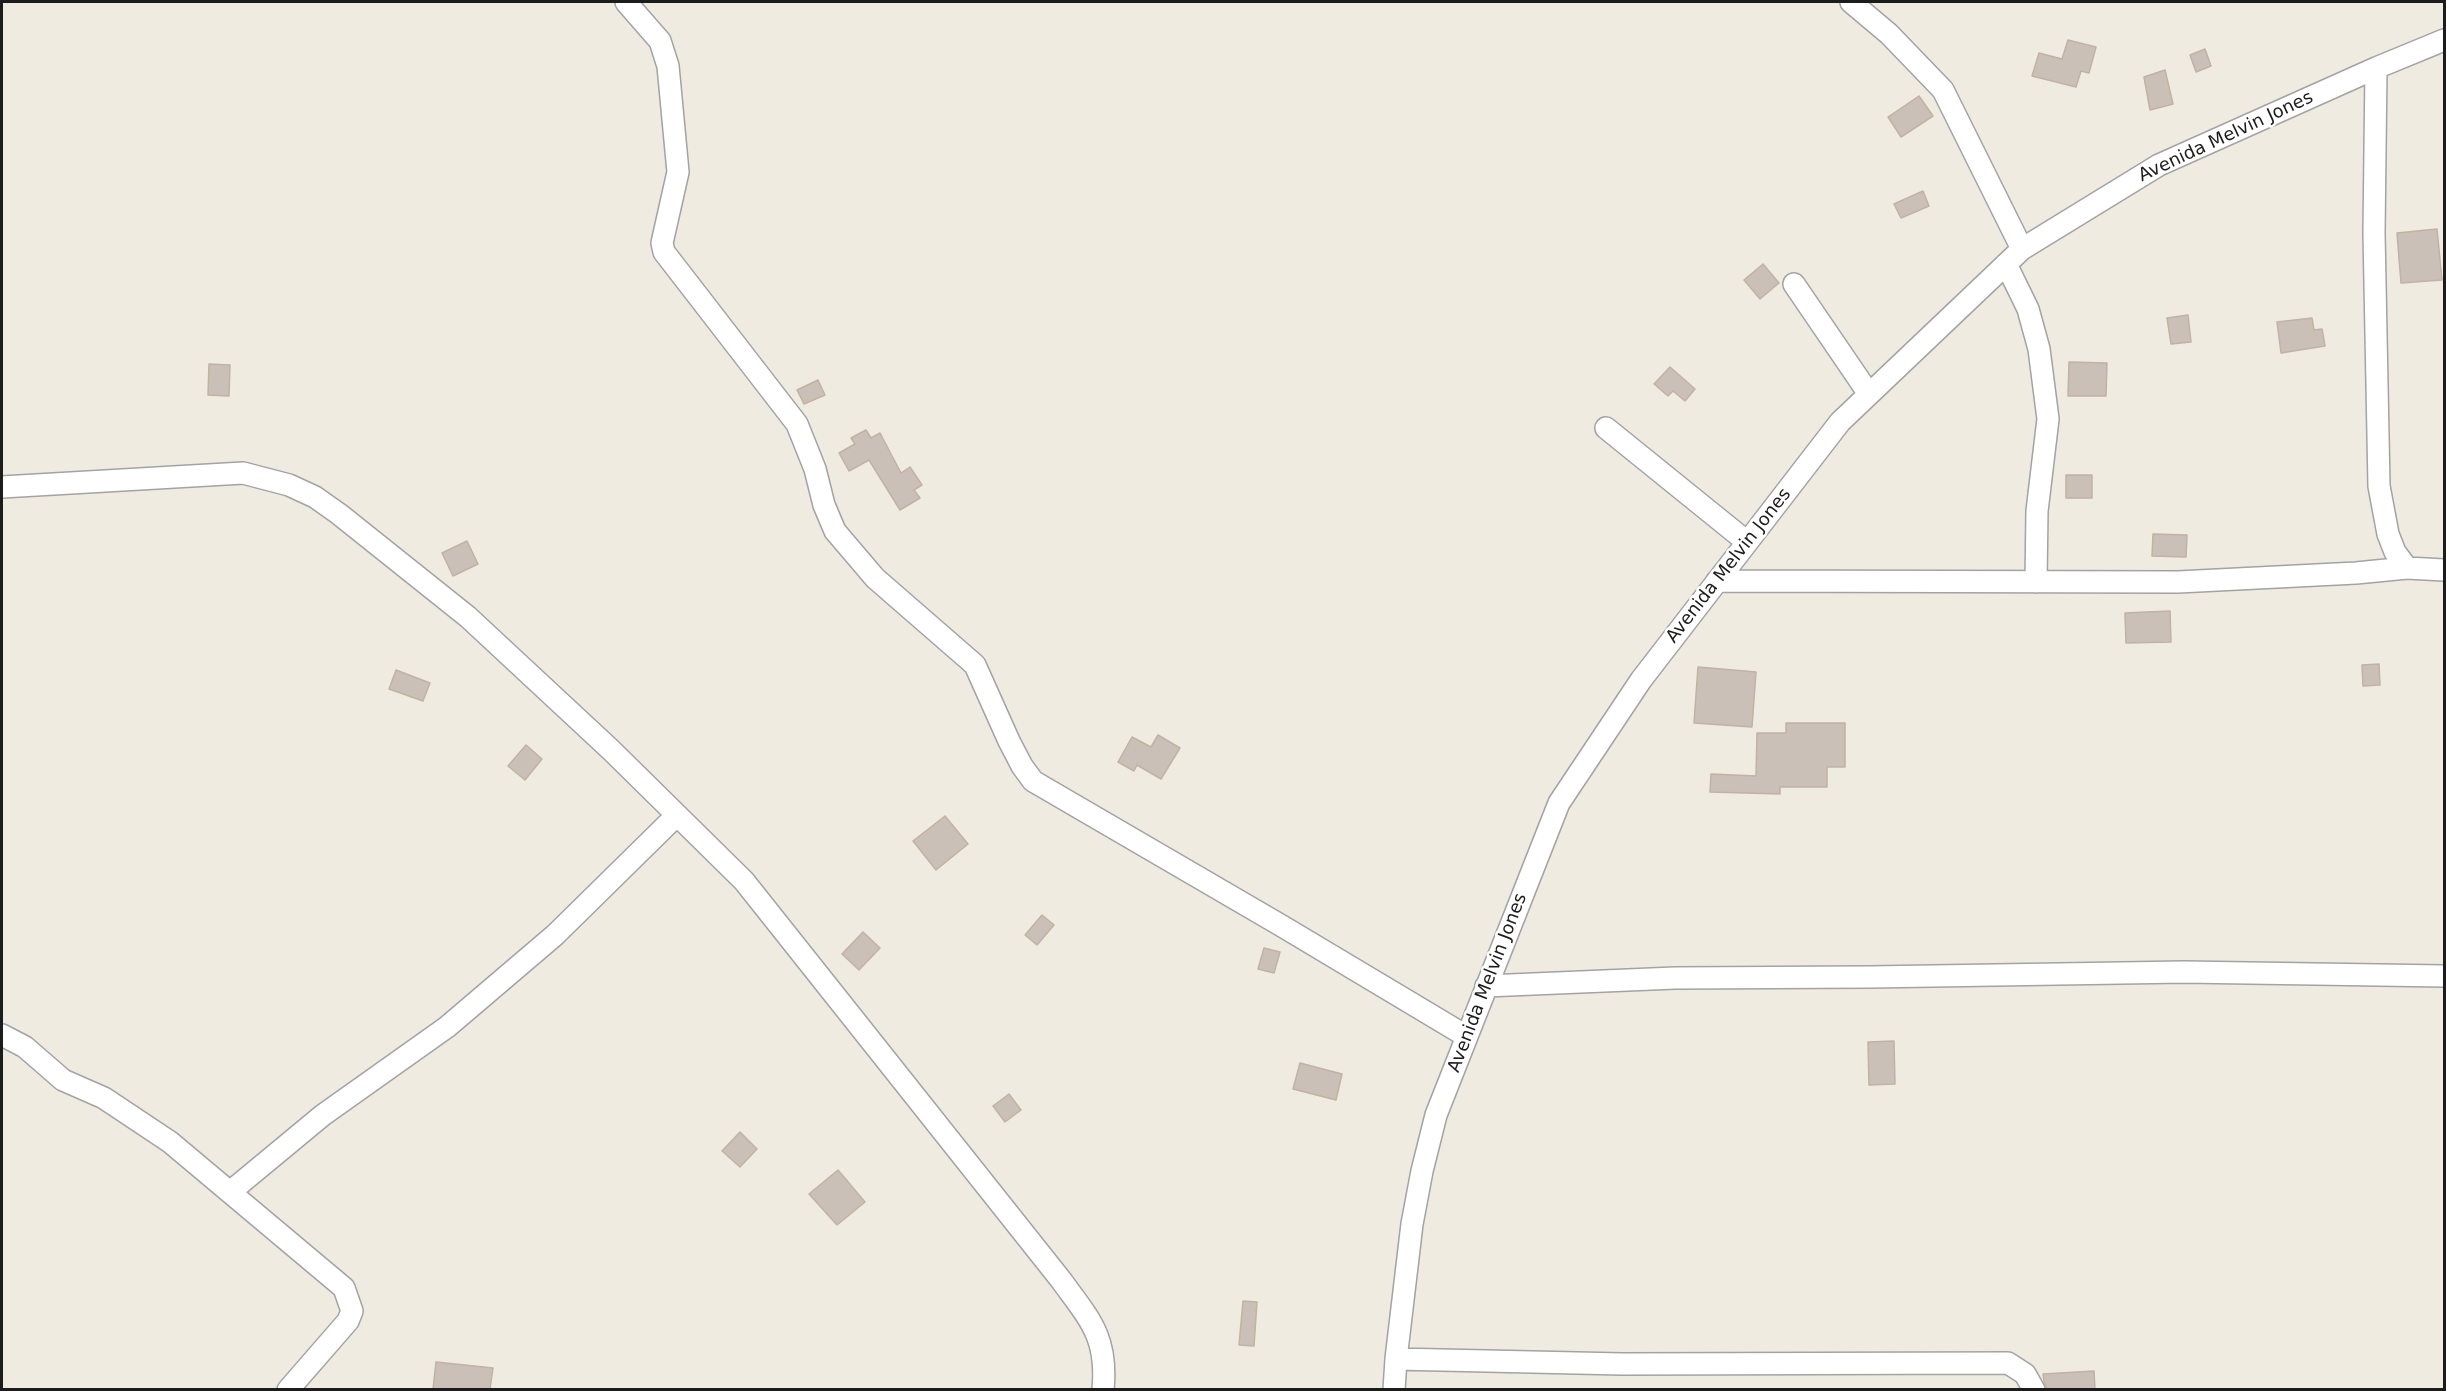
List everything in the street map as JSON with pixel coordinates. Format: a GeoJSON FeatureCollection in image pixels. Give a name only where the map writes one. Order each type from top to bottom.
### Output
{"type":"FeatureCollection","features":[{"type":"Feature","properties":{"kind":"street"},"geometry":{"type":"LineString","coordinates":[[626,2],[660,41],[668,66],[678,172],[662,243],[664,252],[797,424],[815,469],[824,505],[835,531],[875,578],[975,665],[1009,741],[1033,781],[1466,1036]]}},
{"type":"Feature","properties":{"kind":"street"},"geometry":{"type":"LineString","coordinates":[[1851,2],[1890,34],[1943,90],[2022,249]]}},
{"type":"Feature","properties":{"kind":"street","name":"Avenida Melvin Jones"},"geometry":{"type":"LineString","coordinates":[[1394,1389],[1412,1224],[1436,1114],[1559,803],[1641,680],[1840,422],[2022,249],[2159,165],[2376,68],[2445,40]]}},
{"type":"Feature","properties":{"kind":"street"},"geometry":{"type":"LineString","coordinates":[[2376,68],[2374,256],[2379,486],[2388,534],[2395,552],[2407,568]]}},
{"type":"Feature","properties":{"kind":"street"},"geometry":{"type":"LineString","coordinates":[[2006,264],[2028,309],[2039,349],[2048,419],[2037,511],[2036,582]]}},
{"type":"Feature","properties":{"kind":"street"},"geometry":{"type":"LineString","coordinates":[[1794,284],[1869,394]]}},
{"type":"Feature","properties":{"kind":"street"},"geometry":{"type":"LineString","coordinates":[[1606,428],[1724,521],[1747,542]]}},
{"type":"Feature","properties":{"kind":"street"},"geometry":{"type":"LineString","coordinates":[[2,487],[243,473],[290,485],[315,497],[339,514],[468,617],[612,750],[744,881],[1061,1280],[1095,1327],[1104,1356],[1103,1389]]}},
{"type":"Feature","properties":{"kind":"street"},"geometry":{"type":"LineString","coordinates":[[1717,581],[2178,582],[2356,573],[2407,568],[2445,570]]}},
{"type":"Feature","properties":{"kind":"street"},"geometry":{"type":"LineString","coordinates":[[230,1192],[323,1115],[447,1028],[555,935],[677,815]]}},
{"type":"Feature","properties":{"kind":"street"},"geometry":{"type":"LineString","coordinates":[[1486,986],[1675,978],[1847,978],[2184,972],[2445,976]]}},
{"type":"Feature","properties":{"kind":"street"},"geometry":{"type":"LineString","coordinates":[[2,1035],[25,1047],[63,1080],[104,1098],[170,1142],[344,1288],[352,1311],[348,1321],[288,1389]]}},
{"type":"Feature","properties":{"kind":"street"},"geometry":{"type":"LineString","coordinates":[[1396,1359],[1622,1364],[2008,1363],[2025,1374],[2034,1389]]}},
{"type":"Feature","properties":{"kind":"building"},"geometry":{"type":"Polygon","coordinates":[[[2068,40],[2096,47],[2089,73],[2081,71],[2076,87],[2032,76],[2039,53],[2062,59],[2068,40]]]}},
{"type":"Feature","properties":{"kind":"building"},"geometry":{"type":"Polygon","coordinates":[[[2205,49],[2211,66],[2196,72],[2190,55],[2205,49]]]}},
{"type":"Feature","properties":{"kind":"building"},"geometry":{"type":"Polygon","coordinates":[[[2165,70],[2173,104],[2150,110],[2144,77],[2165,70]]]}},
{"type":"Feature","properties":{"kind":"building"},"geometry":{"type":"Polygon","coordinates":[[[1919,96],[1933,116],[1901,137],[1888,117],[1919,96]]]}},
{"type":"Feature","properties":{"kind":"building"},"geometry":{"type":"Polygon","coordinates":[[[1923,191],[1929,206],[1901,218],[1894,204],[1923,191]]]}},
{"type":"Feature","properties":{"kind":"building"},"geometry":{"type":"Polygon","coordinates":[[[2437,229],[2442,280],[2401,283],[2397,233],[2437,229]]]}},
{"type":"Feature","properties":{"kind":"building"},"geometry":{"type":"Polygon","coordinates":[[[1763,264],[1779,283],[1760,299],[1744,280],[1763,264]]]}},
{"type":"Feature","properties":{"kind":"building"},"geometry":{"type":"Polygon","coordinates":[[[2188,315],[2191,342],[2171,344],[2167,318],[2188,315]]]}},
{"type":"Feature","properties":{"kind":"building"},"geometry":{"type":"Polygon","coordinates":[[[2312,318],[2314,330],[2322,329],[2325,346],[2281,353],[2277,322],[2312,318]]]}},
{"type":"Feature","properties":{"kind":"building"},"geometry":{"type":"Polygon","coordinates":[[[2069,362],[2107,363],[2106,396],[2068,396],[2069,362]]]}},
{"type":"Feature","properties":{"kind":"building"},"geometry":{"type":"Polygon","coordinates":[[[209,364],[230,365],[229,396],[208,395],[209,364]]]}},
{"type":"Feature","properties":{"kind":"building"},"geometry":{"type":"Polygon","coordinates":[[[1670,367],[1695,389],[1685,401],[1673,391],[1668,396],[1654,384],[1670,367]]]}},
{"type":"Feature","properties":{"kind":"building"},"geometry":{"type":"Polygon","coordinates":[[[818,380],[825,395],[804,404],[797,390],[818,380]]]}},
{"type":"Feature","properties":{"kind":"building"},"geometry":{"type":"Polygon","coordinates":[[[866,430],[871,438],[880,433],[901,473],[910,467],[922,485],[914,490],[920,498],[900,510],[869,460],[849,471],[839,453],[855,444],[851,438],[866,430]]]}},
{"type":"Feature","properties":{"kind":"building"},"geometry":{"type":"Polygon","coordinates":[[[2066,475],[2092,475],[2092,498],[2066,498],[2066,475]]]}},
{"type":"Feature","properties":{"kind":"building"},"geometry":{"type":"Polygon","coordinates":[[[2153,534],[2187,535],[2186,557],[2152,556],[2153,534]]]}},
{"type":"Feature","properties":{"kind":"building"},"geometry":{"type":"Polygon","coordinates":[[[467,541],[478,564],[453,576],[442,553],[467,541]]]}},
{"type":"Feature","properties":{"kind":"building"},"geometry":{"type":"Polygon","coordinates":[[[2170,611],[2171,642],[2126,643],[2125,613],[2170,611]]]}},
{"type":"Feature","properties":{"kind":"building"},"geometry":{"type":"Polygon","coordinates":[[[2379,664],[2380,685],[2363,686],[2362,665],[2379,664]]]}},
{"type":"Feature","properties":{"kind":"building"},"geometry":{"type":"Polygon","coordinates":[[[1698,667],[1756,672],[1752,727],[1694,723],[1698,667]]]}},
{"type":"Feature","properties":{"kind":"building"},"geometry":{"type":"Polygon","coordinates":[[[396,670],[430,683],[423,701],[389,689],[396,670]]]}},
{"type":"Feature","properties":{"kind":"building"},"geometry":{"type":"Polygon","coordinates":[[[1786,723],[1845,723],[1845,767],[1827,767],[1827,787],[1780,787],[1780,794],[1710,792],[1711,774],[1756,776],[1757,733],[1786,733],[1786,723]]]}},
{"type":"Feature","properties":{"kind":"building"},"geometry":{"type":"Polygon","coordinates":[[[1158,735],[1180,748],[1161,779],[1137,765],[1134,771],[1118,762],[1132,737],[1151,747],[1158,735]]]}},
{"type":"Feature","properties":{"kind":"building"},"geometry":{"type":"Polygon","coordinates":[[[526,745],[542,759],[525,780],[508,766],[526,745]]]}},
{"type":"Feature","properties":{"kind":"building"},"geometry":{"type":"Polygon","coordinates":[[[945,816],[968,844],[936,870],[913,841],[945,816]]]}},
{"type":"Feature","properties":{"kind":"building"},"geometry":{"type":"Polygon","coordinates":[[[1042,915],[1054,925],[1037,945],[1025,935],[1042,915]]]}},
{"type":"Feature","properties":{"kind":"building"},"geometry":{"type":"Polygon","coordinates":[[[863,932],[880,948],[859,970],[842,954],[863,932]]]}},
{"type":"Feature","properties":{"kind":"building"},"geometry":{"type":"Polygon","coordinates":[[[1264,948],[1280,952],[1274,973],[1258,969],[1264,948]]]}},
{"type":"Feature","properties":{"kind":"building"},"geometry":{"type":"Polygon","coordinates":[[[1894,1041],[1895,1084],[1869,1085],[1868,1042],[1894,1041]]]}},
{"type":"Feature","properties":{"kind":"building"},"geometry":{"type":"Polygon","coordinates":[[[1300,1063],[1342,1074],[1336,1100],[1293,1089],[1300,1063]]]}},
{"type":"Feature","properties":{"kind":"building"},"geometry":{"type":"Polygon","coordinates":[[[1009,1094],[1021,1110],[1005,1122],[993,1106],[1009,1094]]]}},
{"type":"Feature","properties":{"kind":"building"},"geometry":{"type":"Polygon","coordinates":[[[740,1132],[757,1149],[740,1167],[722,1151],[740,1132]]]}},
{"type":"Feature","properties":{"kind":"building"},"geometry":{"type":"Polygon","coordinates":[[[838,1170],[865,1202],[837,1225],[809,1194],[838,1170]]]}},
{"type":"Feature","properties":{"kind":"building"},"geometry":{"type":"Polygon","coordinates":[[[1243,1301],[1257,1302],[1254,1346],[1239,1345],[1243,1301]]]}},
{"type":"Feature","properties":{"kind":"building"},"geometry":{"type":"Polygon","coordinates":[[[436,1362],[493,1368],[490,1389],[433,1389],[436,1362]]]}},
{"type":"Feature","properties":{"kind":"building"},"geometry":{"type":"Polygon","coordinates":[[[2094,1371],[2095,1389],[2047,1389],[2043,1374],[2094,1371]]]}}]}
